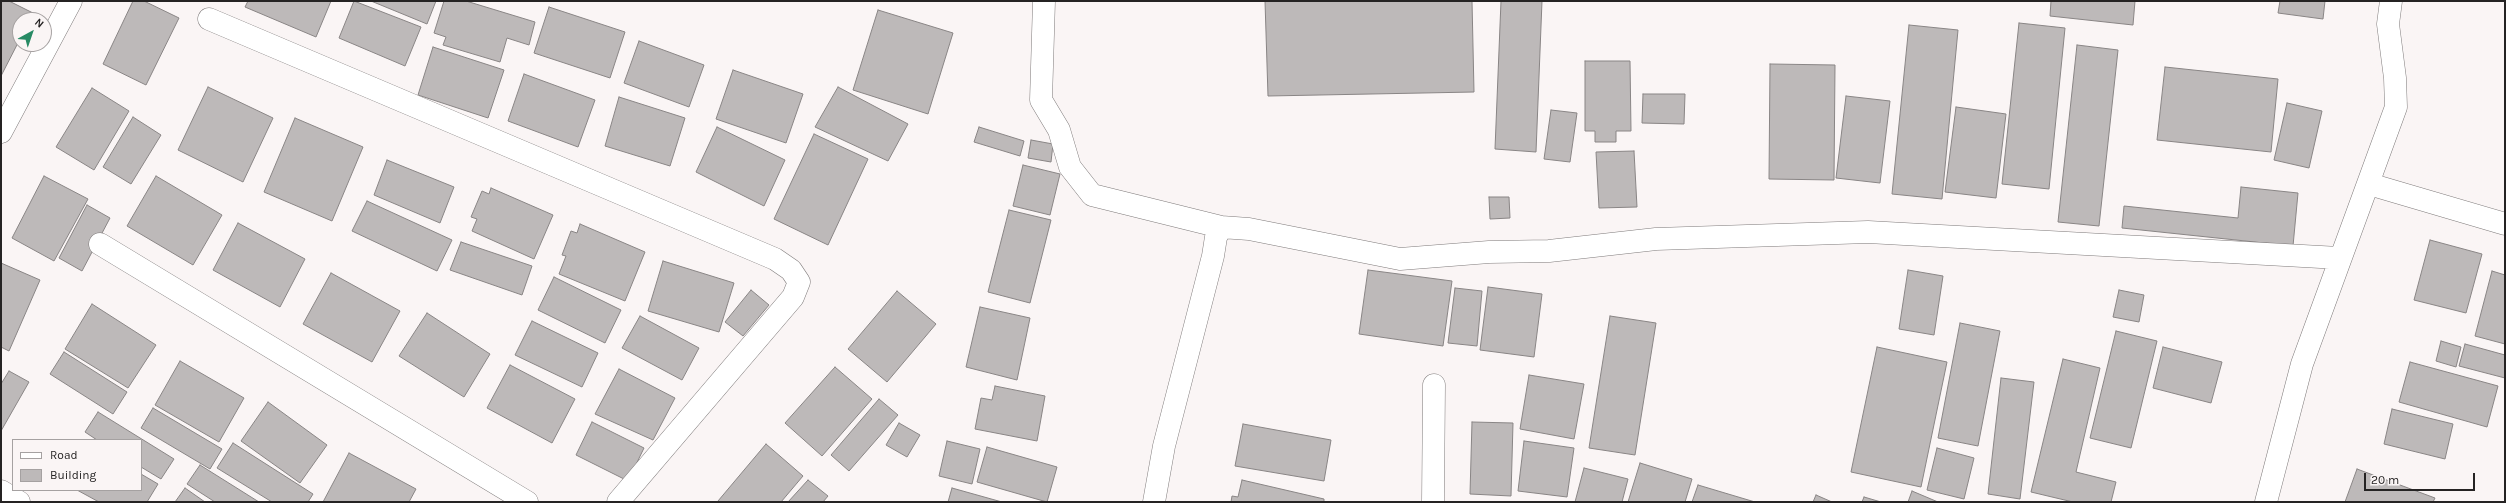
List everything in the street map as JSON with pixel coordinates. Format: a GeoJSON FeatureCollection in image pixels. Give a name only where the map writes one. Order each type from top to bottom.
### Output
{"type":"FeatureCollection","features":[{"type":"Feature","properties":{"kind":"street"},"geometry":{"type":"LineString","coordinates":[[1,132],[71,1]]}},
{"type":"Feature","properties":{"kind":"street"},"geometry":{"type":"LineString","coordinates":[[1044,1],[1041,100],[1059,130],[1070,166],[1092,195],[1221,227],[1249,229],[1400,259],[1489,252],[1549,251],[1656,239],[1868,232],[2339,258]]}},
{"type":"Feature","properties":{"kind":"street"},"geometry":{"type":"LineString","coordinates":[[2266,502],[2302,364],[2339,258],[2369,184],[2396,107],[2395,78],[2388,24],[2391,1]]}},
{"type":"Feature","properties":{"kind":"street"},"geometry":{"type":"LineString","coordinates":[[209,20],[775,259],[791,270],[799,282],[793,297],[618,502]]}},
{"type":"Feature","properties":{"kind":"street"},"geometry":{"type":"LineString","coordinates":[[2369,184],[2505,224]]}},
{"type":"Feature","properties":{"kind":"street"},"geometry":{"type":"LineString","coordinates":[[1154,502],[1164,446],[1213,256],[1216,238],[1221,227]]}},
{"type":"Feature","properties":{"kind":"street"},"geometry":{"type":"LineString","coordinates":[[100,244],[527,502]]}},
{"type":"Feature","properties":{"kind":"street"},"geometry":{"type":"LineString","coordinates":[[1433,502],[1434,385]]}},
{"type":"Feature","properties":{"kind":"street"},"geometry":{"type":"LineString","coordinates":[[1,491],[19,502]]}},
{"type":"Feature","properties":{"kind":"building"},"geometry":{"type":"Polygon","coordinates":[[[1,1],[9,1],[31,12],[12,12],[12,52],[13,52],[1,76],[1,1]]]}},
{"type":"Feature","properties":{"kind":"building"},"geometry":{"type":"Polygon","coordinates":[[[133,1],[144,1],[179,18],[146,85],[103,64],[133,1]]]}},
{"type":"Feature","properties":{"kind":"building"},"geometry":{"type":"Polygon","coordinates":[[[248,1],[331,1],[316,37],[245,7],[248,1]]]}},
{"type":"Feature","properties":{"kind":"building"},"geometry":{"type":"Polygon","coordinates":[[[354,1],[421,27],[405,66],[339,38],[354,1]]]}},
{"type":"Feature","properties":{"kind":"building"},"geometry":{"type":"Polygon","coordinates":[[[371,1],[436,1],[427,24],[371,1]]]}},
{"type":"Feature","properties":{"kind":"building"},"geometry":{"type":"Polygon","coordinates":[[[444,1],[466,1],[535,22],[529,45],[507,38],[500,62],[443,45],[446,37],[434,33],[444,1]]]}},
{"type":"Feature","properties":{"kind":"building"},"geometry":{"type":"Polygon","coordinates":[[[1265,1],[1472,1],[1474,92],[1268,96],[1265,1]]]}},
{"type":"Feature","properties":{"kind":"building"},"geometry":{"type":"Polygon","coordinates":[[[1501,1],[1542,1],[1536,152],[1495,149],[1501,1]]]}},
{"type":"Feature","properties":{"kind":"building"},"geometry":{"type":"Polygon","coordinates":[[[2051,1],[2135,1],[2133,25],[2050,16],[2051,1]]]}},
{"type":"Feature","properties":{"kind":"building"},"geometry":{"type":"Polygon","coordinates":[[[2280,1],[2325,1],[2323,19],[2278,13],[2280,1]]]}},
{"type":"Feature","properties":{"kind":"building"},"geometry":{"type":"Polygon","coordinates":[[[549,7],[625,32],[610,78],[534,53],[549,7]]]}},
{"type":"Feature","properties":{"kind":"building"},"geometry":{"type":"Polygon","coordinates":[[[878,10],[953,33],[928,114],[853,90],[878,10]]]}},
{"type":"Feature","properties":{"kind":"building"},"geometry":{"type":"Polygon","coordinates":[[[2019,23],[2065,28],[2049,189],[2002,184],[2019,23]]]}},
{"type":"Feature","properties":{"kind":"building"},"geometry":{"type":"Polygon","coordinates":[[[1909,25],[1958,30],[1942,199],[1892,194],[1909,25]]]}},
{"type":"Feature","properties":{"kind":"building"},"geometry":{"type":"Polygon","coordinates":[[[639,41],[704,65],[689,107],[624,83],[639,41]]]}},
{"type":"Feature","properties":{"kind":"building"},"geometry":{"type":"Polygon","coordinates":[[[2077,45],[2118,50],[2099,226],[2058,222],[2077,45]]]}},
{"type":"Feature","properties":{"kind":"building"},"geometry":{"type":"Polygon","coordinates":[[[433,47],[504,70],[488,118],[418,95],[433,47]]]}},
{"type":"Feature","properties":{"kind":"building"},"geometry":{"type":"Polygon","coordinates":[[[1585,61],[1630,61],[1631,131],[1616,131],[1616,142],[1595,142],[1595,131],[1585,131],[1585,61]]]}},
{"type":"Feature","properties":{"kind":"building"},"geometry":{"type":"Polygon","coordinates":[[[1770,64],[1835,65],[1834,180],[1769,179],[1770,64]]]}},
{"type":"Feature","properties":{"kind":"building"},"geometry":{"type":"Polygon","coordinates":[[[2165,67],[2278,79],[2271,152],[2157,140],[2165,67]]]}},
{"type":"Feature","properties":{"kind":"building"},"geometry":{"type":"Polygon","coordinates":[[[733,70],[803,94],[786,143],[716,119],[733,70]]]}},
{"type":"Feature","properties":{"kind":"building"},"geometry":{"type":"Polygon","coordinates":[[[524,74],[595,100],[578,147],[508,121],[524,74]]]}},
{"type":"Feature","properties":{"kind":"building"},"geometry":{"type":"Polygon","coordinates":[[[208,87],[273,118],[243,182],[178,150],[208,87]]]}},
{"type":"Feature","properties":{"kind":"building"},"geometry":{"type":"Polygon","coordinates":[[[838,87],[908,124],[888,161],[815,127],[838,87]]]}},
{"type":"Feature","properties":{"kind":"building"},"geometry":{"type":"Polygon","coordinates":[[[92,88],[129,111],[94,170],[56,147],[92,88]]]}},
{"type":"Feature","properties":{"kind":"building"},"geometry":{"type":"Polygon","coordinates":[[[1643,94],[1685,94],[1684,124],[1642,123],[1643,94]]]}},
{"type":"Feature","properties":{"kind":"building"},"geometry":{"type":"Polygon","coordinates":[[[1846,96],[1890,101],[1880,183],[1836,178],[1846,96]]]}},
{"type":"Feature","properties":{"kind":"building"},"geometry":{"type":"Polygon","coordinates":[[[619,97],[685,118],[670,166],[605,146],[619,97]]]}},
{"type":"Feature","properties":{"kind":"building"},"geometry":{"type":"Polygon","coordinates":[[[2287,103],[2322,111],[2309,168],[2274,160],[2287,103]]]}},
{"type":"Feature","properties":{"kind":"building"},"geometry":{"type":"Polygon","coordinates":[[[1956,107],[2006,114],[1996,198],[1945,192],[1956,107]]]}},
{"type":"Feature","properties":{"kind":"building"},"geometry":{"type":"Polygon","coordinates":[[[1551,110],[1577,113],[1570,162],[1544,159],[1551,110]]]}},
{"type":"Feature","properties":{"kind":"building"},"geometry":{"type":"Polygon","coordinates":[[[133,117],[161,135],[131,184],[103,167],[133,117]]]}},
{"type":"Feature","properties":{"kind":"building"},"geometry":{"type":"Polygon","coordinates":[[[295,118],[363,147],[332,221],[264,192],[295,118]]]}},
{"type":"Feature","properties":{"kind":"building"},"geometry":{"type":"Polygon","coordinates":[[[717,127],[785,160],[764,206],[696,172],[717,127]]]}},
{"type":"Feature","properties":{"kind":"building"},"geometry":{"type":"Polygon","coordinates":[[[979,127],[1024,141],[1020,156],[974,142],[979,127]]]}},
{"type":"Feature","properties":{"kind":"building"},"geometry":{"type":"Polygon","coordinates":[[[814,134],[868,159],[828,245],[774,219],[814,134]]]}},
{"type":"Feature","properties":{"kind":"building"},"geometry":{"type":"Polygon","coordinates":[[[1031,140],[1053,144],[1051,162],[1028,158],[1031,140]]]}},
{"type":"Feature","properties":{"kind":"building"},"geometry":{"type":"Polygon","coordinates":[[[1634,151],[1637,207],[1599,208],[1596,152],[1634,151]]]}},
{"type":"Feature","properties":{"kind":"building"},"geometry":{"type":"Polygon","coordinates":[[[387,160],[454,187],[440,223],[374,195],[387,160]]]}},
{"type":"Feature","properties":{"kind":"building"},"geometry":{"type":"Polygon","coordinates":[[[1023,165],[1060,174],[1050,215],[1013,206],[1023,165]]]}},
{"type":"Feature","properties":{"kind":"building"},"geometry":{"type":"Polygon","coordinates":[[[44,176],[88,199],[54,261],[12,238],[44,176]]]}},
{"type":"Feature","properties":{"kind":"building"},"geometry":{"type":"Polygon","coordinates":[[[156,176],[222,215],[193,265],[127,226],[156,176]]]}},
{"type":"Feature","properties":{"kind":"building"},"geometry":{"type":"Polygon","coordinates":[[[2241,187],[2298,193],[2293,246],[2122,228],[2124,206],[2238,218],[2241,187]]]}},
{"type":"Feature","properties":{"kind":"building"},"geometry":{"type":"Polygon","coordinates":[[[491,188],[553,215],[534,259],[472,231],[477,219],[471,217],[482,191],[489,194],[491,188]]]}},
{"type":"Feature","properties":{"kind":"building"},"geometry":{"type":"Polygon","coordinates":[[[1489,197],[1509,197],[1510,218],[1490,219],[1489,197]]]}},
{"type":"Feature","properties":{"kind":"building"},"geometry":{"type":"Polygon","coordinates":[[[367,201],[452,240],[437,271],[352,231],[367,201]]]}},
{"type":"Feature","properties":{"kind":"building"},"geometry":{"type":"Polygon","coordinates":[[[87,205],[110,218],[82,271],[59,258],[87,205]]]}},
{"type":"Feature","properties":{"kind":"building"},"geometry":{"type":"Polygon","coordinates":[[[1009,210],[1051,220],[1030,303],[988,292],[1009,210]]]}},
{"type":"Feature","properties":{"kind":"building"},"geometry":{"type":"Polygon","coordinates":[[[238,223],[305,259],[280,307],[213,270],[238,223]]]}},
{"type":"Feature","properties":{"kind":"building"},"geometry":{"type":"Polygon","coordinates":[[[580,224],[645,252],[625,301],[559,274],[566,256],[562,255],[571,231],[577,233],[580,224]]]}},
{"type":"Feature","properties":{"kind":"building"},"geometry":{"type":"Polygon","coordinates":[[[2430,240],[2482,254],[2466,313],[2414,300],[2430,240]]]}},
{"type":"Feature","properties":{"kind":"building"},"geometry":{"type":"Polygon","coordinates":[[[461,242],[532,266],[522,295],[450,270],[461,242]]]}},
{"type":"Feature","properties":{"kind":"building"},"geometry":{"type":"Polygon","coordinates":[[[663,261],[734,283],[719,332],[648,311],[663,261]]]}},
{"type":"Feature","properties":{"kind":"building"},"geometry":{"type":"Polygon","coordinates":[[[1,263],[40,280],[9,351],[1,347],[1,263]]]}},
{"type":"Feature","properties":{"kind":"building"},"geometry":{"type":"Polygon","coordinates":[[[1368,270],[1452,281],[1443,346],[1359,334],[1368,270]]]}},
{"type":"Feature","properties":{"kind":"building"},"geometry":{"type":"Polygon","coordinates":[[[1908,270],[1943,276],[1934,335],[1899,329],[1908,270]]]}},
{"type":"Feature","properties":{"kind":"building"},"geometry":{"type":"Polygon","coordinates":[[[2492,271],[2505,275],[2505,344],[2475,336],[2492,271]]]}},
{"type":"Feature","properties":{"kind":"building"},"geometry":{"type":"Polygon","coordinates":[[[331,273],[400,311],[372,362],[303,324],[331,273]]]}},
{"type":"Feature","properties":{"kind":"building"},"geometry":{"type":"Polygon","coordinates":[[[554,277],[621,310],[605,343],[538,310],[554,277]]]}},
{"type":"Feature","properties":{"kind":"building"},"geometry":{"type":"Polygon","coordinates":[[[1488,287],[1542,294],[1534,357],[1480,350],[1488,287]]]}},
{"type":"Feature","properties":{"kind":"building"},"geometry":{"type":"Polygon","coordinates":[[[1455,288],[1482,291],[1477,346],[1448,343],[1455,288]]]}},
{"type":"Feature","properties":{"kind":"building"},"geometry":{"type":"Polygon","coordinates":[[[751,290],[769,305],[743,336],[725,322],[751,290]]]}},
{"type":"Feature","properties":{"kind":"building"},"geometry":{"type":"Polygon","coordinates":[[[2119,290],[2144,295],[2139,322],[2113,317],[2119,290]]]}},
{"type":"Feature","properties":{"kind":"building"},"geometry":{"type":"Polygon","coordinates":[[[897,291],[936,324],[887,382],[848,349],[897,291]]]}},
{"type":"Feature","properties":{"kind":"building"},"geometry":{"type":"Polygon","coordinates":[[[92,304],[156,345],[128,388],[65,349],[92,304]]]}},
{"type":"Feature","properties":{"kind":"building"},"geometry":{"type":"Polygon","coordinates":[[[980,307],[1030,318],[1017,380],[966,367],[980,307]]]}},
{"type":"Feature","properties":{"kind":"building"},"geometry":{"type":"Polygon","coordinates":[[[427,313],[490,354],[464,397],[399,356],[427,313]]]}},
{"type":"Feature","properties":{"kind":"building"},"geometry":{"type":"Polygon","coordinates":[[[640,316],[699,348],[682,380],[622,348],[640,316]]]}},
{"type":"Feature","properties":{"kind":"building"},"geometry":{"type":"Polygon","coordinates":[[[1610,316],[1656,323],[1635,455],[1589,448],[1610,316]]]}},
{"type":"Feature","properties":{"kind":"building"},"geometry":{"type":"Polygon","coordinates":[[[532,321],[598,353],[582,387],[515,355],[532,321]]]}},
{"type":"Feature","properties":{"kind":"building"},"geometry":{"type":"Polygon","coordinates":[[[1960,323],[2000,331],[1978,446],[1938,438],[1960,323]]]}},
{"type":"Feature","properties":{"kind":"building"},"geometry":{"type":"Polygon","coordinates":[[[2116,331],[2157,341],[2131,448],[2090,438],[2116,331]]]}},
{"type":"Feature","properties":{"kind":"building"},"geometry":{"type":"Polygon","coordinates":[[[2441,341],[2461,347],[2456,367],[2436,361],[2441,341]]]}},
{"type":"Feature","properties":{"kind":"building"},"geometry":{"type":"Polygon","coordinates":[[[2465,344],[2505,355],[2505,378],[2459,366],[2465,344]]]}},
{"type":"Feature","properties":{"kind":"building"},"geometry":{"type":"Polygon","coordinates":[[[1877,347],[1947,362],[1921,487],[1851,472],[1877,347]]]}},
{"type":"Feature","properties":{"kind":"building"},"geometry":{"type":"Polygon","coordinates":[[[2163,347],[2222,362],[2211,403],[2153,388],[2163,347]]]}},
{"type":"Feature","properties":{"kind":"building"},"geometry":{"type":"Polygon","coordinates":[[[64,352],[127,392],[113,414],[50,374],[64,352]]]}},
{"type":"Feature","properties":{"kind":"building"},"geometry":{"type":"Polygon","coordinates":[[[2063,359],[2100,368],[2076,472],[2116,482],[2111,502],[2073,502],[2031,492],[2063,359]]]}},
{"type":"Feature","properties":{"kind":"building"},"geometry":{"type":"Polygon","coordinates":[[[180,361],[244,398],[219,442],[155,405],[180,361]]]}},
{"type":"Feature","properties":{"kind":"building"},"geometry":{"type":"Polygon","coordinates":[[[2410,362],[2498,386],[2487,427],[2399,402],[2410,362]]]}},
{"type":"Feature","properties":{"kind":"building"},"geometry":{"type":"Polygon","coordinates":[[[510,365],[575,399],[552,443],[487,408],[510,365]]]}},
{"type":"Feature","properties":{"kind":"building"},"geometry":{"type":"Polygon","coordinates":[[[835,367],[872,399],[822,456],[785,423],[835,367]]]}},
{"type":"Feature","properties":{"kind":"building"},"geometry":{"type":"Polygon","coordinates":[[[619,369],[675,398],[653,440],[595,414],[619,369]]]}},
{"type":"Feature","properties":{"kind":"building"},"geometry":{"type":"Polygon","coordinates":[[[9,371],[29,382],[1,431],[1,384],[9,371]]]}},
{"type":"Feature","properties":{"kind":"building"},"geometry":{"type":"Polygon","coordinates":[[[1529,375],[1584,384],[1574,439],[1520,429],[1529,375]]]}},
{"type":"Feature","properties":{"kind":"building"},"geometry":{"type":"Polygon","coordinates":[[[2001,378],[2034,382],[2020,499],[1988,494],[2001,378]]]}},
{"type":"Feature","properties":{"kind":"building"},"geometry":{"type":"Polygon","coordinates":[[[995,386],[1045,396],[1037,441],[975,429],[981,398],[992,400],[995,386]]]}},
{"type":"Feature","properties":{"kind":"building"},"geometry":{"type":"Polygon","coordinates":[[[879,399],[898,415],[849,471],[831,455],[879,399]]]}},
{"type":"Feature","properties":{"kind":"building"},"geometry":{"type":"Polygon","coordinates":[[[268,402],[327,445],[300,483],[241,441],[268,402]]]}},
{"type":"Feature","properties":{"kind":"building"},"geometry":{"type":"Polygon","coordinates":[[[153,408],[222,449],[210,469],[141,428],[153,408]]]}},
{"type":"Feature","properties":{"kind":"building"},"geometry":{"type":"Polygon","coordinates":[[[2392,409],[2453,424],[2445,459],[2384,444],[2392,409]]]}},
{"type":"Feature","properties":{"kind":"building"},"geometry":{"type":"Polygon","coordinates":[[[98,412],[142,439],[96,439],[85,432],[98,412]]]}},
{"type":"Feature","properties":{"kind":"building"},"geometry":{"type":"Polygon","coordinates":[[[592,422],[644,448],[628,481],[576,455],[592,422]]]}},
{"type":"Feature","properties":{"kind":"building"},"geometry":{"type":"Polygon","coordinates":[[[1472,422],[1513,423],[1511,496],[1470,494],[1472,422]]]}},
{"type":"Feature","properties":{"kind":"building"},"geometry":{"type":"Polygon","coordinates":[[[899,423],[920,435],[907,457],[886,445],[899,423]]]}},
{"type":"Feature","properties":{"kind":"building"},"geometry":{"type":"Polygon","coordinates":[[[1243,424],[1331,440],[1324,481],[1235,466],[1243,424]]]}},
{"type":"Feature","properties":{"kind":"building"},"geometry":{"type":"Polygon","coordinates":[[[142,439],[174,459],[161,479],[142,468],[142,439]]]}},
{"type":"Feature","properties":{"kind":"building"},"geometry":{"type":"Polygon","coordinates":[[[947,441],[980,449],[972,484],[939,476],[947,441]]]}},
{"type":"Feature","properties":{"kind":"building"},"geometry":{"type":"Polygon","coordinates":[[[1524,441],[1574,448],[1567,497],[1518,491],[1524,441]]]}},
{"type":"Feature","properties":{"kind":"building"},"geometry":{"type":"Polygon","coordinates":[[[233,443],[313,494],[308,502],[272,502],[217,468],[233,443]]]}},
{"type":"Feature","properties":{"kind":"building"},"geometry":{"type":"Polygon","coordinates":[[[766,444],[803,476],[781,502],[718,501],[766,444]]]}},
{"type":"Feature","properties":{"kind":"building"},"geometry":{"type":"Polygon","coordinates":[[[987,447],[1057,467],[1047,502],[977,482],[987,447]]]}},
{"type":"Feature","properties":{"kind":"building"},"geometry":{"type":"Polygon","coordinates":[[[1937,448],[1974,458],[1964,499],[1927,490],[1937,448]]]}},
{"type":"Feature","properties":{"kind":"building"},"geometry":{"type":"Polygon","coordinates":[[[349,453],[416,489],[409,502],[323,502],[349,453]]]}},
{"type":"Feature","properties":{"kind":"building"},"geometry":{"type":"Polygon","coordinates":[[[1640,463],[1692,479],[1685,502],[1628,502],[1640,463]]]}},
{"type":"Feature","properties":{"kind":"building"},"geometry":{"type":"Polygon","coordinates":[[[200,465],[259,502],[215,502],[187,484],[200,465]]]}},
{"type":"Feature","properties":{"kind":"building"},"geometry":{"type":"Polygon","coordinates":[[[1584,468],[1628,479],[1622,502],[1575,502],[1584,468]]]}},
{"type":"Feature","properties":{"kind":"building"},"geometry":{"type":"Polygon","coordinates":[[[2357,469],[2435,498],[2433,502],[2345,502],[2357,469]]]}},
{"type":"Feature","properties":{"kind":"building"},"geometry":{"type":"Polygon","coordinates":[[[142,475],[158,484],[147,502],[99,502],[79,491],[142,491],[142,475]]]}},
{"type":"Feature","properties":{"kind":"building"},"geometry":{"type":"Polygon","coordinates":[[[808,480],[828,496],[823,502],[788,502],[808,480]]]}},
{"type":"Feature","properties":{"kind":"building"},"geometry":{"type":"Polygon","coordinates":[[[1242,480],[1324,499],[1324,502],[1231,502],[1232,496],[1238,497],[1242,480]]]}},
{"type":"Feature","properties":{"kind":"building"},"geometry":{"type":"Polygon","coordinates":[[[1698,485],[1755,502],[1692,502],[1698,485]]]}},
{"type":"Feature","properties":{"kind":"building"},"geometry":{"type":"Polygon","coordinates":[[[185,488],[205,502],[175,502],[185,488]]]}},
{"type":"Feature","properties":{"kind":"building"},"geometry":{"type":"Polygon","coordinates":[[[952,488],[1002,502],[948,502],[952,488]]]}},
{"type":"Feature","properties":{"kind":"building"},"geometry":{"type":"Polygon","coordinates":[[[1912,491],[1938,502],[1908,502],[1912,491]]]}},
{"type":"Feature","properties":{"kind":"building"},"geometry":{"type":"Polygon","coordinates":[[[1816,495],[1832,502],[1813,502],[1816,495]]]}},
{"type":"Feature","properties":{"kind":"building"},"geometry":{"type":"Polygon","coordinates":[[[1864,497],[1881,502],[1862,502],[1864,497]]]}}]}
